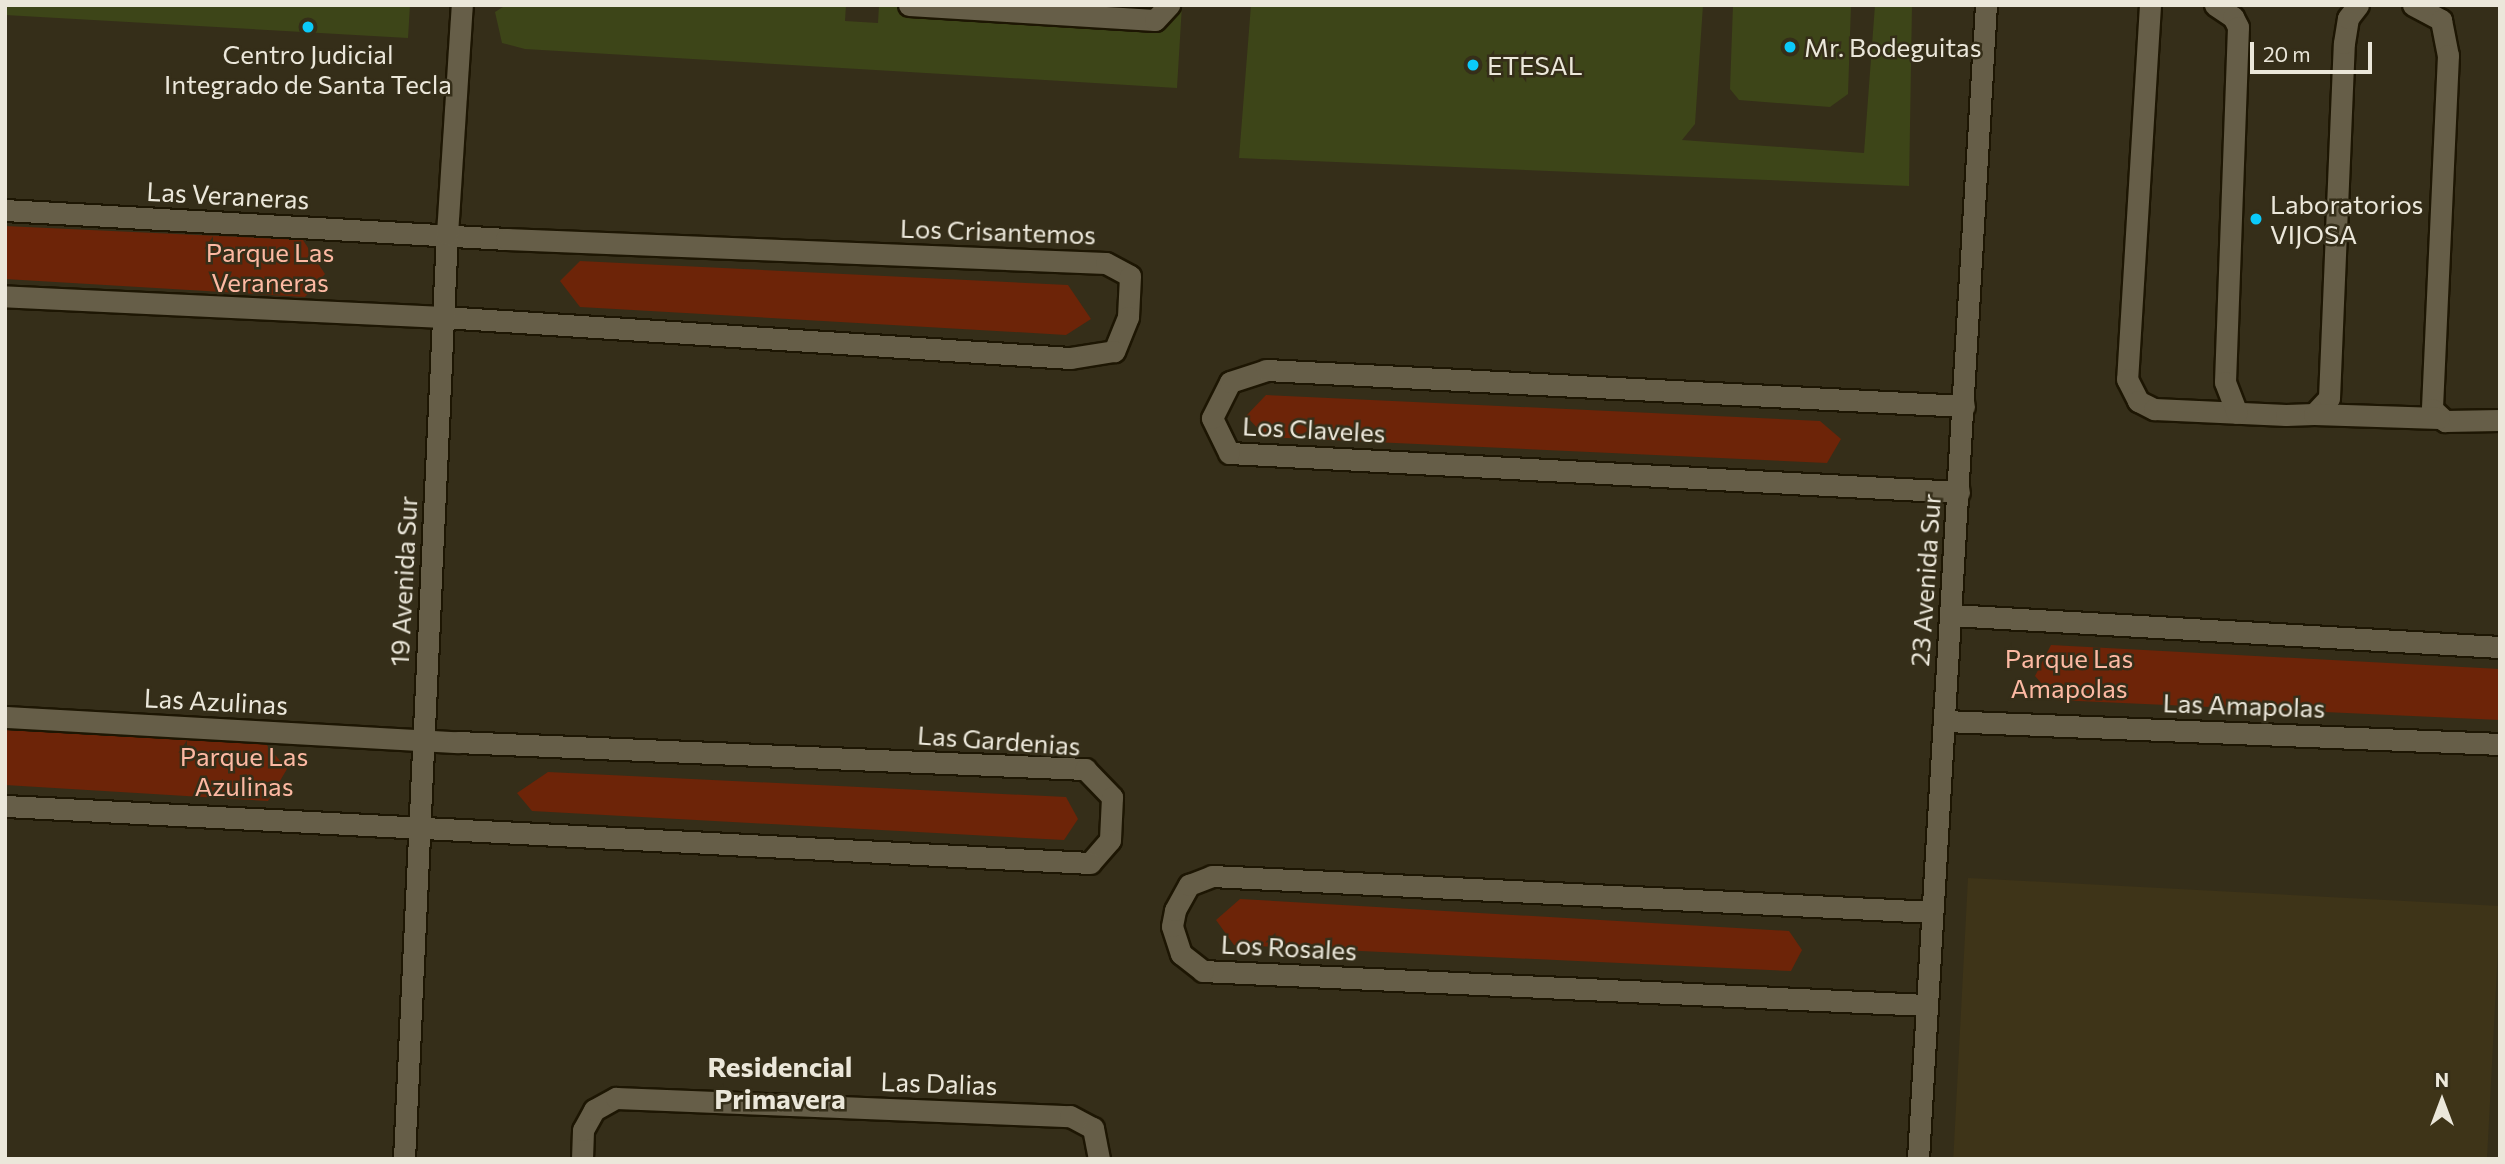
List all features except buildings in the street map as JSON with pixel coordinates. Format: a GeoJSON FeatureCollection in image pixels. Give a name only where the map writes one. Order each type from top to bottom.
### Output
{"type":"FeatureCollection","features":[{"type":"Feature","properties":{"kind":"street","name":"19 Avenida Sur"},"geometry":{"type":"LineString","coordinates":[[404,1159],[447,234],[462,5]]}},
{"type":"Feature","properties":{"kind":"street"},"geometry":{"type":"LineString","coordinates":[[909,5],[1156,20],[1169,5]]}},
{"type":"Feature","properties":{"kind":"street","name":"23 Avenida Sur"},"geometry":{"type":"LineString","coordinates":[[1918,1159],[1965,405],[1986,5]]}},
{"type":"Feature","properties":{"kind":"street"},"geometry":{"type":"LineString","coordinates":[[2150,5],[2127,379],[2138,401],[2154,409],[2439,418],[2476,424],[2500,421]]}},
{"type":"Feature","properties":{"kind":"street"},"geometry":{"type":"LineString","coordinates":[[2215,5],[2234,17],[2238,27],[2225,382],[2237,413]]}},
{"type":"Feature","properties":{"kind":"street"},"geometry":{"type":"LineString","coordinates":[[2315,414],[2329,398],[2344,44],[2348,18],[2358,5]]}},
{"type":"Feature","properties":{"kind":"street"},"geometry":{"type":"LineString","coordinates":[[2413,5],[2441,20],[2448,55],[2432,409],[2439,418]]}},
{"type":"Feature","properties":{"kind":"street","name":"Las Veraneras"},"geometry":{"type":"LineString","coordinates":[[5,210],[447,234]]}},
{"type":"Feature","properties":{"kind":"street","name":"Los Crisantemos"},"geometry":{"type":"LineString","coordinates":[[443,317],[1070,358],[1114,351],[1128,317],[1130,276],[1106,263],[447,234]]}},
{"type":"Feature","properties":{"kind":"street"},"geometry":{"type":"LineString","coordinates":[[5,296],[443,317]]}},
{"type":"Feature","properties":{"kind":"street","name":"Los Claveles"},"geometry":{"type":"LineString","coordinates":[[1959,492],[1228,453],[1212,418],[1230,382],[1266,370],[1965,405]]}},
{"type":"Feature","properties":{"kind":"street"},"geometry":{"type":"LineString","coordinates":[[1951,615],[2500,647]]}},
{"type":"Feature","properties":{"kind":"street","name":"Las Azulinas"},"geometry":{"type":"LineString","coordinates":[[5,717],[424,739]]}},
{"type":"Feature","properties":{"kind":"street","name":"Las Amapolas"},"geometry":{"type":"LineString","coordinates":[[1945,721],[2500,744]]}},
{"type":"Feature","properties":{"kind":"street","name":"Las Gardenias"},"geometry":{"type":"LineString","coordinates":[[419,825],[1090,863],[1110,840],[1112,797],[1085,769],[424,739]]}},
{"type":"Feature","properties":{"kind":"street"},"geometry":{"type":"LineString","coordinates":[[5,806],[419,825]]}},
{"type":"Feature","properties":{"kind":"street","name":"Los Rosales"},"geometry":{"type":"LineString","coordinates":[[1926,1005],[1203,971],[1181,954],[1172,926],[1175,909],[1189,885],[1212,876],[1932,912]]}},
{"type":"Feature","properties":{"kind":"street","name":"Las Dalias"},"geometry":{"type":"LineString","coordinates":[[582,1159],[583,1130],[594,1110],[616,1098],[1070,1116],[1093,1128],[1099,1159]]}},
{"type":"Feature","properties":{"kind":"shaded area"},"geometry":{"type":"Polygon","coordinates":[[[1968,878],[2500,906],[2487,1159],[1953,1159],[1968,878]]]}},
{"type":"Feature","properties":{"kind":"green space","name":"Parque Las Veraneras"},"geometry":{"type":"Polygon","coordinates":[[[5,226],[303,240],[325,274],[305,297],[5,279],[5,226]]]}},
{"type":"Feature","properties":{"kind":"green space"},"geometry":{"type":"Polygon","coordinates":[[[580,261],[1068,285],[1091,319],[1066,335],[580,307],[560,281],[580,261]]]}},
{"type":"Feature","properties":{"kind":"green space"},"geometry":{"type":"Polygon","coordinates":[[[1266,395],[1820,421],[1841,439],[1827,463],[1266,437],[1246,416],[1266,395]]]}},
{"type":"Feature","properties":{"kind":"green space","name":"Parque Las Amapolas"},"geometry":{"type":"Polygon","coordinates":[[[2051,645],[2500,669],[2500,720],[2056,700],[2035,676],[2051,645]]]}},
{"type":"Feature","properties":{"kind":"green space","name":"Parque Las Azulinas"},"geometry":{"type":"Polygon","coordinates":[[[5,730],[266,744],[287,769],[268,801],[5,785],[5,730]]]}},
{"type":"Feature","properties":{"kind":"green space"},"geometry":{"type":"Polygon","coordinates":[[[548,772],[1066,797],[1078,819],[1064,840],[532,811],[517,793],[548,772]]]}},
{"type":"Feature","properties":{"kind":"green space"},"geometry":{"type":"Polygon","coordinates":[[[1240,899],[1789,931],[1802,950],[1791,971],[1234,945],[1216,920],[1240,899]]]}},
{"type":"Feature","properties":{"kind":"place","name":"Centro Judicial Integrado de Santa Tecla"},"geometry":{"type":"Point","coordinates":[308,27]}},
{"type":"Feature","properties":{"kind":"place","name":"Mr. Bodeguitas"},"geometry":{"type":"Point","coordinates":[1790,47]}},
{"type":"Feature","properties":{"kind":"place","name":"ETESAL"},"geometry":{"type":"Point","coordinates":[1473,65]}},
{"type":"Feature","properties":{"kind":"place","name":"Laboratorios VIJOSA"},"geometry":{"type":"Point","coordinates":[2256,219]}},
{"type":"Feature","properties":{"kind":"district","name":"Residencial Primavera"},"geometry":{"type":"Point","coordinates":[780,1082]}}]}
